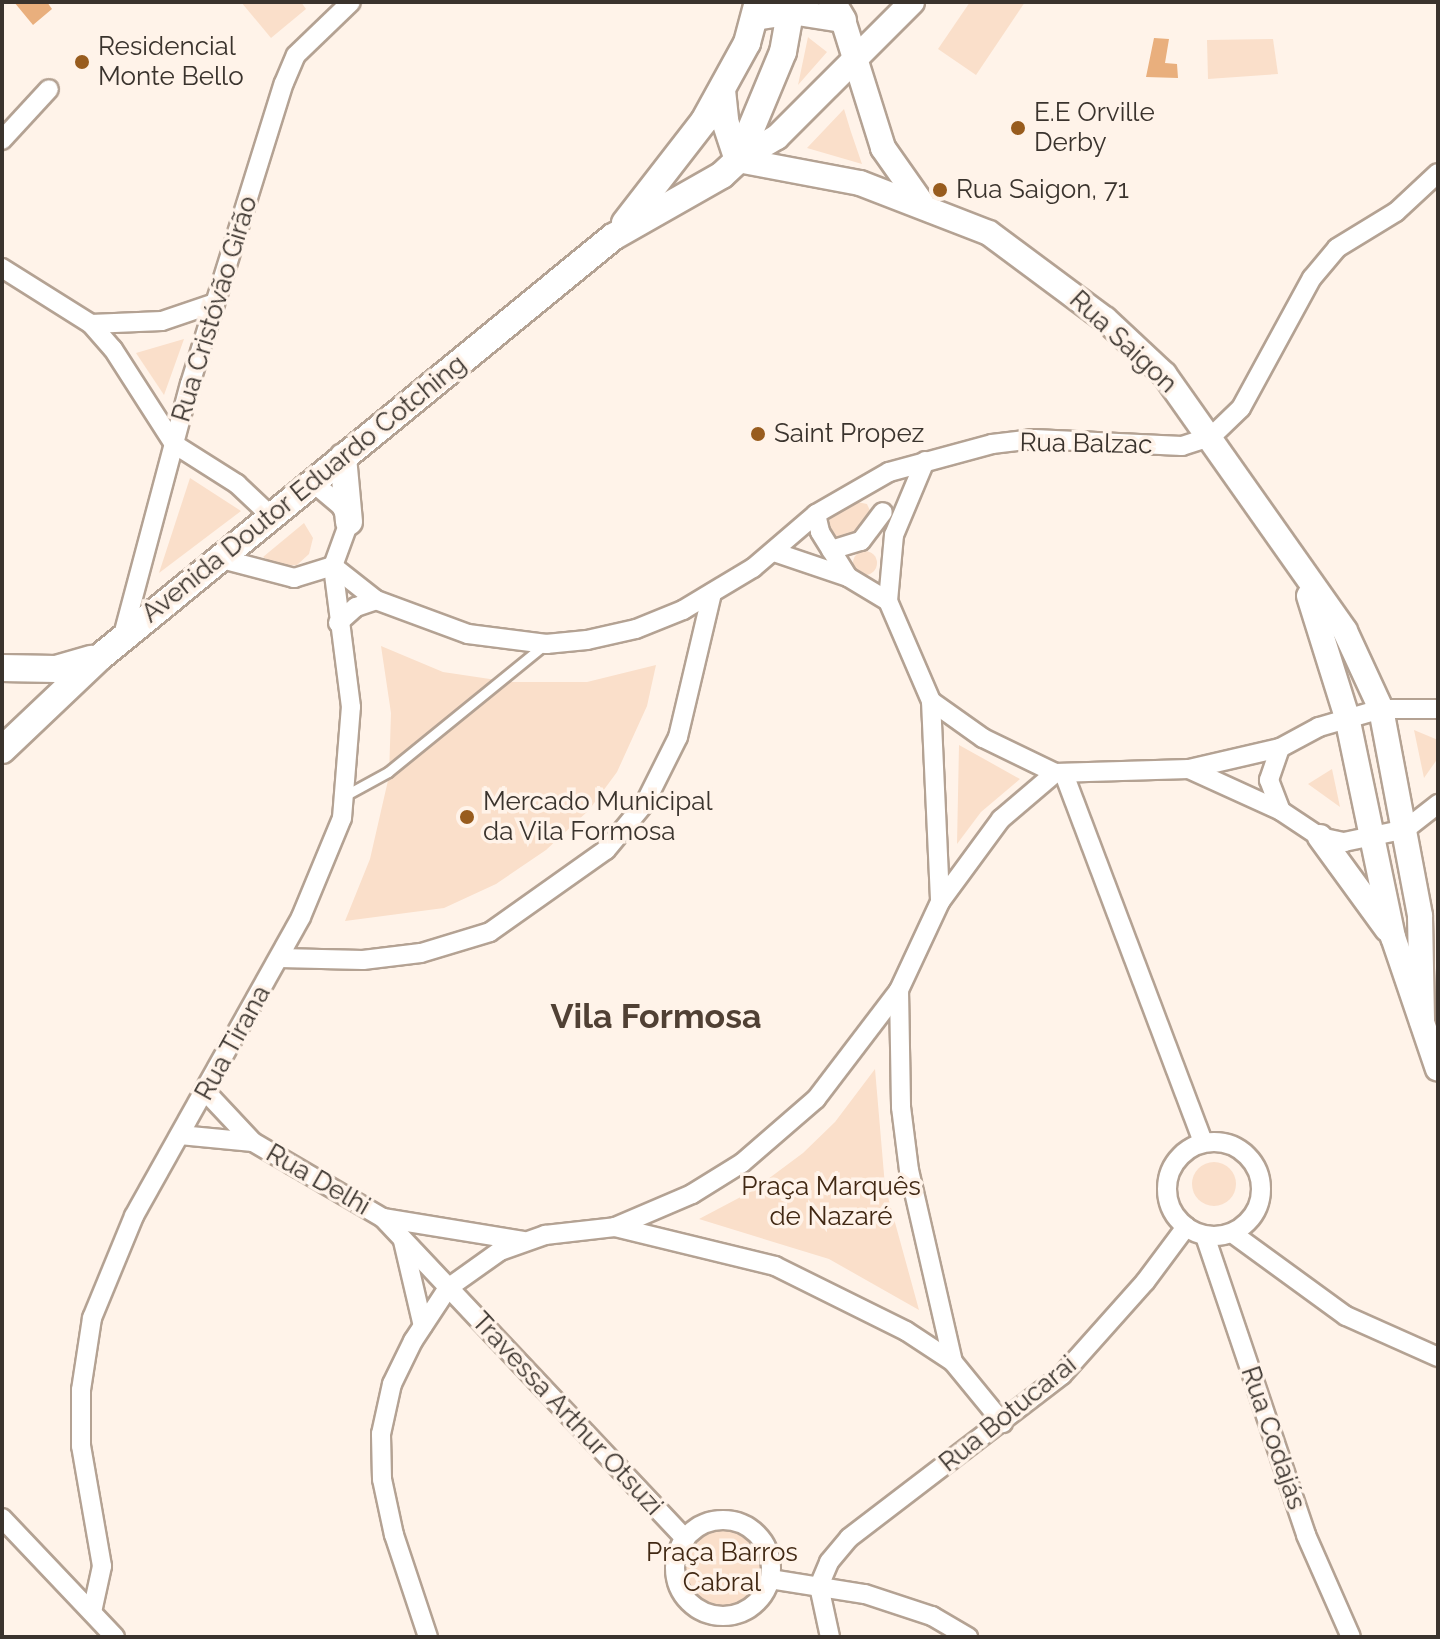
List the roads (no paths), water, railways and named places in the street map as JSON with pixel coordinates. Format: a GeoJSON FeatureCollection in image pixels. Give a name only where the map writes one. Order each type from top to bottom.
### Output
{"type":"FeatureCollection","features":[{"type":"Feature","properties":{"kind":"main road","name":"Avenida Doutor Eduardo Cotching"},"geometry":{"type":"LineString","coordinates":[[2,749],[100,657],[218,558],[613,237],[722,175],[738,160],[774,77],[792,7]]}},
{"type":"Feature","properties":{"kind":"main road","name":"Avenida Doutor Eduardo Cotching"},"geometry":{"type":"LineString","coordinates":[[613,237],[687,146],[722,90],[757,10]]}},
{"type":"Feature","properties":{"kind":"main road"},"geometry":{"type":"LineString","coordinates":[[722,90],[725,121],[738,160]]}},
{"type":"Feature","properties":{"kind":"main road"},"geometry":{"type":"LineString","coordinates":[[343,457],[349,522]]}},
{"type":"Feature","properties":{"kind":"main road"},"geometry":{"type":"LineString","coordinates":[[2,668],[56,669],[100,657]]}},
{"type":"Feature","properties":{"kind":"street","name":"Rua Cristóvão Girão"},"geometry":{"type":"LineString","coordinates":[[122,639],[215,303],[296,55],[351,2]]}},
{"type":"Feature","properties":{"kind":"street"},"geometry":{"type":"LineString","coordinates":[[738,160],[777,137],[912,2]]}},
{"type":"Feature","properties":{"kind":"street"},"geometry":{"type":"LineString","coordinates":[[757,10],[792,7],[838,11],[858,57],[883,148],[922,203]]}},
{"type":"Feature","properties":{"kind":"street"},"geometry":{"type":"LineString","coordinates":[[2,140],[49,89]]}},
{"type":"Feature","properties":{"kind":"street","name":"Rua Saigon"},"geometry":{"type":"LineString","coordinates":[[738,160],[860,183],[922,203],[989,233],[1105,319],[1164,374],[1212,436],[1301,575],[1358,651],[1381,709],[1406,829],[1420,916],[1422,1021]]}},
{"type":"Feature","properties":{"kind":"street"},"geometry":{"type":"LineString","coordinates":[[1212,436],[1241,408],[1312,278],[1337,248],[1396,212],[1438,173]]}},
{"type":"Feature","properties":{"kind":"street"},"geometry":{"type":"LineString","coordinates":[[2,268],[91,324],[121,359],[174,444],[237,484],[271,516]]}},
{"type":"Feature","properties":{"kind":"street"},"geometry":{"type":"LineString","coordinates":[[91,324],[162,321],[215,303]]}},
{"type":"Feature","properties":{"kind":"street","name":"Rua Balzac"},"geometry":{"type":"LineString","coordinates":[[333,566],[376,600],[468,634],[546,644],[636,629],[712,593],[774,552],[816,514],[860,487],[925,461],[1034,439],[1182,446],[1212,436]]}},
{"type":"Feature","properties":{"kind":"street"},"geometry":{"type":"LineString","coordinates":[[925,461],[894,535],[888,601],[931,701],[940,902]]}},
{"type":"Feature","properties":{"kind":"street"},"geometry":{"type":"LineString","coordinates":[[312,482],[341,506],[349,522]]}},
{"type":"Feature","properties":{"kind":"street"},"geometry":{"type":"LineString","coordinates":[[860,487],[883,512],[894,535]]}},
{"type":"Feature","properties":{"kind":"street"},"geometry":{"type":"LineString","coordinates":[[831,550],[861,541],[883,512]]}},
{"type":"Feature","properties":{"kind":"street"},"geometry":{"type":"LineString","coordinates":[[816,514],[831,550],[848,577]]}},
{"type":"Feature","properties":{"kind":"street","name":"Rua Tirana"},"geometry":{"type":"LineString","coordinates":[[92,1612],[102,1566],[81,1446],[81,1404],[92,1318],[134,1216],[207,1093],[280,958],[330,846],[346,795],[351,707],[333,566],[349,522]]}},
{"type":"Feature","properties":{"kind":"street"},"geometry":{"type":"LineString","coordinates":[[774,552],[848,577],[888,601]]}},
{"type":"Feature","properties":{"kind":"street"},"geometry":{"type":"LineString","coordinates":[[218,558],[294,578],[333,566]]}},
{"type":"Feature","properties":{"kind":"street","name":"Rua Saigon"},"geometry":{"type":"LineString","coordinates":[[1301,575],[1347,717],[1393,937]]}},
{"type":"Feature","properties":{"kind":"street"},"geometry":{"type":"LineString","coordinates":[[280,958],[341,961],[407,955],[490,932],[606,850],[645,803],[678,737],[712,593]]}},
{"type":"Feature","properties":{"kind":"street"},"geometry":{"type":"LineString","coordinates":[[338,623],[356,607],[376,600]]}},
{"type":"Feature","properties":{"kind":"street"},"geometry":{"type":"LineString","coordinates":[[931,701],[983,738],[1059,773],[1189,769],[1280,748],[1347,717],[1381,709],[1438,709]]}},
{"type":"Feature","properties":{"kind":"street"},"geometry":{"type":"LineString","coordinates":[[1280,748],[1269,780],[1281,811]]}},
{"type":"Feature","properties":{"kind":"street"},"geometry":{"type":"LineString","coordinates":[[1189,769],[1281,811],[1320,837],[1393,937],[1438,1069]]}},
{"type":"Feature","properties":{"kind":"street"},"geometry":{"type":"LineString","coordinates":[[428,1637],[394,1535],[381,1449],[392,1384],[423,1326],[448,1288],[469,1269],[526,1242],[615,1227],[692,1194],[777,1137],[816,1099],[899,990],[940,902],[1001,819],[1059,773]]}},
{"type":"Feature","properties":{"kind":"street"},"geometry":{"type":"LineString","coordinates":[[1059,773],[1203,1142]]}},
{"type":"Feature","properties":{"kind":"street"},"geometry":{"type":"LineString","coordinates":[[1320,837],[1372,840],[1406,829],[1438,804]]}},
{"type":"Feature","properties":{"kind":"street"},"geometry":{"type":"LineString","coordinates":[[899,990],[901,1107],[909,1170],[953,1362]]}},
{"type":"Feature","properties":{"kind":"street","name":"Rua Delhi"},"geometry":{"type":"LineString","coordinates":[[207,1093],[253,1142],[383,1218],[448,1288]]}},
{"type":"Feature","properties":{"kind":"street","name":"Rua Delhi"},"geometry":{"type":"LineString","coordinates":[[180,1135],[253,1142]]}},
{"type":"Feature","properties":{"kind":"street"},"geometry":{"type":"LineString","coordinates":[[1203,1142],[1231,1144],[1253,1161],[1259,1174],[1261,1188],[1253,1215],[1232,1233],[1205,1236],[1186,1227],[1171,1208],[1169,1173],[1182,1153],[1203,1142]]}},
{"type":"Feature","properties":{"kind":"street","name":"Rua Delhi"},"geometry":{"type":"LineString","coordinates":[[383,1218],[526,1242]]}},
{"type":"Feature","properties":{"kind":"street"},"geometry":{"type":"LineString","coordinates":[[615,1227],[775,1266],[906,1331],[953,1362],[1003,1423]]}},
{"type":"Feature","properties":{"kind":"street","name":"Rua Botucarai"},"geometry":{"type":"LineString","coordinates":[[819,1586],[849,1538],[1062,1375],[1145,1282],[1186,1227]]}},
{"type":"Feature","properties":{"kind":"street"},"geometry":{"type":"LineString","coordinates":[[1232,1233],[1346,1316],[1438,1357]]}},
{"type":"Feature","properties":{"kind":"street","name":"Rua Codajás"},"geometry":{"type":"LineString","coordinates":[[1205,1236],[1306,1535],[1351,1637]]}},
{"type":"Feature","properties":{"kind":"street"},"geometry":{"type":"LineString","coordinates":[[403,1238],[423,1326]]}},
{"type":"Feature","properties":{"kind":"street","name":"Travessa Arthur Otsuzi"},"geometry":{"type":"LineString","coordinates":[[448,1288],[685,1539]]}},
{"type":"Feature","properties":{"kind":"street"},"geometry":{"type":"LineString","coordinates":[[2,1518],[115,1637]]}},
{"type":"Feature","properties":{"kind":"street"},"geometry":{"type":"LineString","coordinates":[[710,1522],[739,1523],[751,1529],[768,1552],[770,1579],[748,1610],[716,1616],[700,1611],[678,1585],[676,1560],[685,1539],[710,1522]]}},
{"type":"Feature","properties":{"kind":"street"},"geometry":{"type":"LineString","coordinates":[[770,1579],[865,1594],[932,1616],[968,1637]]}},
{"type":"Feature","properties":{"kind":"street"},"geometry":{"type":"LineString","coordinates":[[819,1586],[830,1637]]}},
{"type":"Feature","properties":{"kind":"lane"},"geometry":{"type":"LineString","coordinates":[[346,795],[388,772],[546,644]]}},
{"type":"Feature","properties":{"kind":"place","name":"Residencial Monte Bello"},"geometry":{"type":"Point","coordinates":[82,62]}},
{"type":"Feature","properties":{"kind":"place","name":"E.E Orville Derby"},"geometry":{"type":"Point","coordinates":[1018,128]}},
{"type":"Feature","properties":{"kind":"place","name":"Rua Saigon, 71"},"geometry":{"type":"Point","coordinates":[940,190]}},
{"type":"Feature","properties":{"kind":"place","name":"Saint Propez"},"geometry":{"type":"Point","coordinates":[758,434]}},
{"type":"Feature","properties":{"kind":"place","name":"Mercado Municipal da Vila Formosa"},"geometry":{"type":"Point","coordinates":[467,817]}},
{"type":"Feature","properties":{"kind":"district","name":"Vila Formosa"},"geometry":{"type":"Point","coordinates":[656,1017]}},
{"type":"Feature","properties":{"kind":"park label","name":"Praça Marquês de Nazaré"},"geometry":{"type":"Point","coordinates":[831,1202]}},
{"type":"Feature","properties":{"kind":"park label","name":"Praça Barros Cabral"},"geometry":{"type":"Point","coordinates":[722,1568]}}]}
